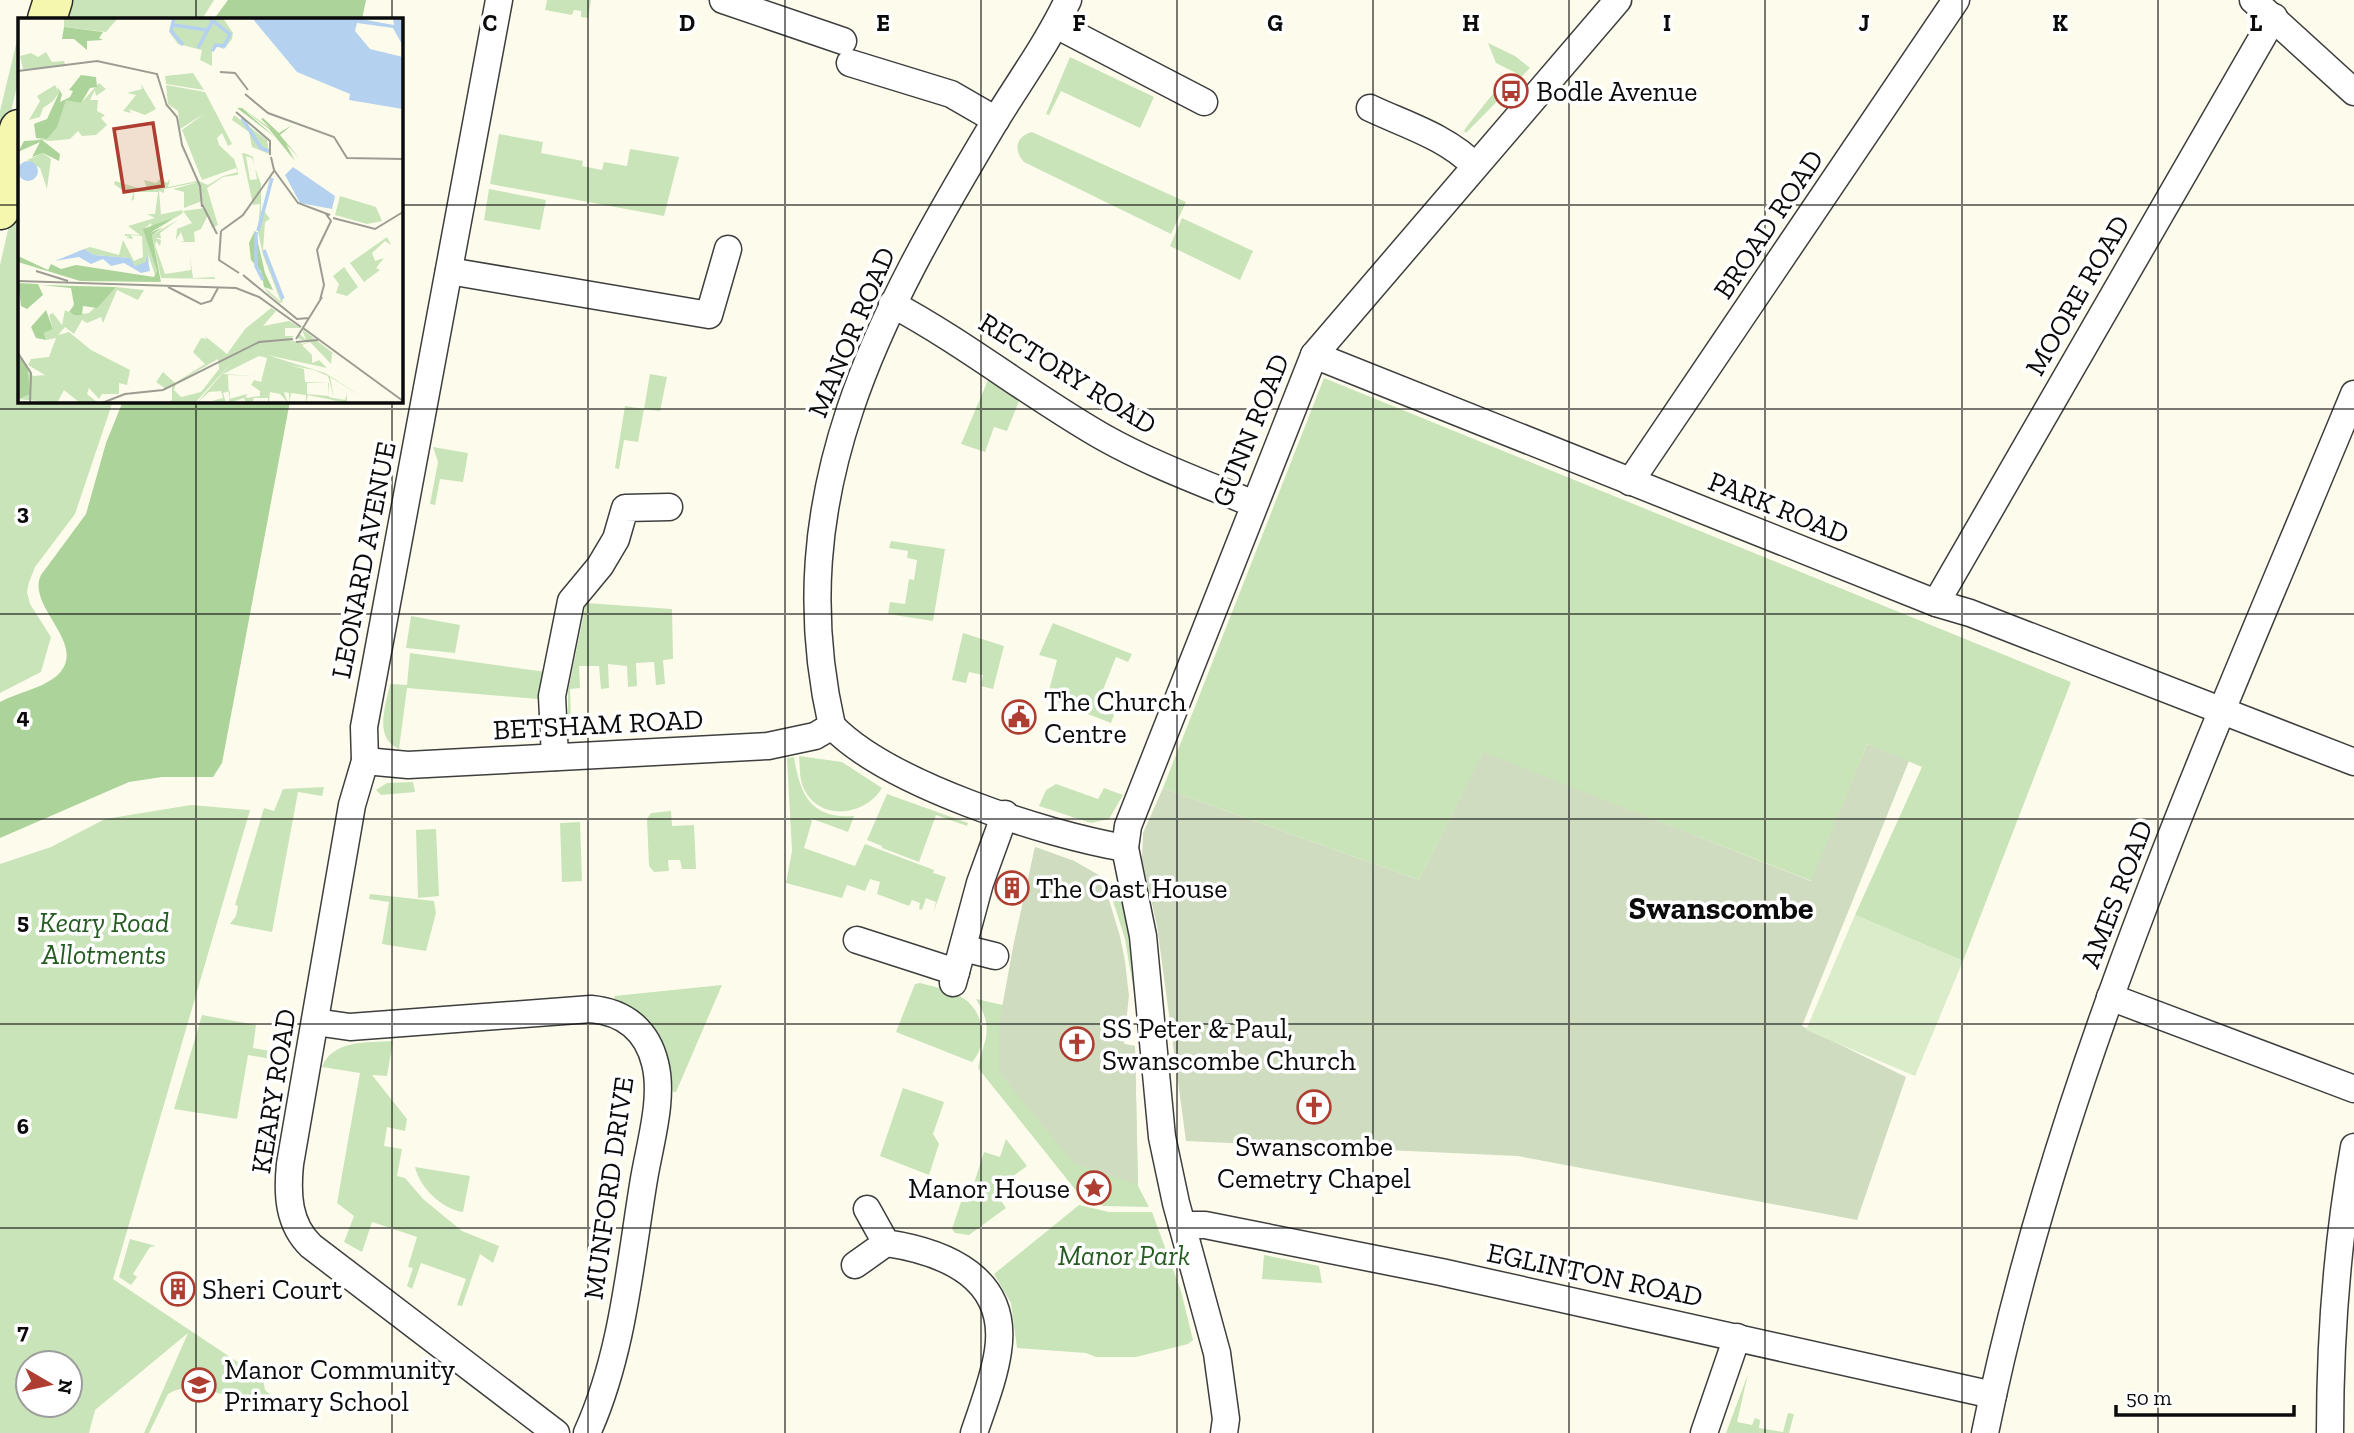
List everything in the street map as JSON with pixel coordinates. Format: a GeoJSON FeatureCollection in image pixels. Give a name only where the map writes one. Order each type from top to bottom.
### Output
{"type":"FeatureCollection","features":[{"type":"Feature","properties":{"kind":"street"},"geometry":{"type":"LineString","coordinates":[[47,18],[53,0]]}},
{"type":"Feature","properties":{"kind":"street","name":"LEONARD AVENUE"},"geometry":{"type":"LineString","coordinates":[[365,761],[364,727],[499,0]]}},
{"type":"Feature","properties":{"kind":"street"},"geometry":{"type":"LineString","coordinates":[[723,0],[951,94],[996,120]]}},
{"type":"Feature","properties":{"kind":"street","name":"MANOR ROAD"},"geometry":{"type":"LineString","coordinates":[[832,726],[824,691],[818,634],[820,537],[833,464],[845,418],[892,304],[920,248],[1056,26],[1068,0]]}},
{"type":"Feature","properties":{"kind":"street","name":"GUNN ROAD"},"geometry":{"type":"LineString","coordinates":[[1125,848],[1131,815],[1314,355],[1618,0]]}},
{"type":"Feature","properties":{"kind":"street","name":"BROAD ROAD"},"geometry":{"type":"LineString","coordinates":[[1630,482],[1956,0]]}},
{"type":"Feature","properties":{"kind":"street"},"geometry":{"type":"LineString","coordinates":[[2253,0],[2354,92]]}},
{"type":"Feature","properties":{"kind":"street","name":"MOORE ROAD"},"geometry":{"type":"LineString","coordinates":[[1936,603],[2274,17]]}},
{"type":"Feature","properties":{"kind":"street"},"geometry":{"type":"LineString","coordinates":[[1056,26],[1204,102]]}},
{"type":"Feature","properties":{"kind":"street"},"geometry":{"type":"LineString","coordinates":[[1370,108],[1436,140],[1449,143],[1475,166]]}},
{"type":"Feature","properties":{"kind":"street"},"geometry":{"type":"LineString","coordinates":[[0,211],[18,133]]}},
{"type":"Feature","properties":{"kind":"street"},"geometry":{"type":"LineString","coordinates":[[449,271],[709,315],[728,250]]}},
{"type":"Feature","properties":{"kind":"street","name":"RECTORY ROAD"},"geometry":{"type":"LineString","coordinates":[[892,304],[1108,439],[1167,468],[1254,504]]}},
{"type":"Feature","properties":{"kind":"street","name":"PARK ROAD"},"geometry":{"type":"LineString","coordinates":[[1314,355],[1936,603],[1970,613],[2354,762]]}},
{"type":"Feature","properties":{"kind":"street","name":"AMES ROAD"},"geometry":{"type":"LineString","coordinates":[[1985,1433],[2038,1223],[2109,997],[2354,394]]}},
{"type":"Feature","properties":{"kind":"street"},"geometry":{"type":"LineString","coordinates":[[555,757],[552,696],[571,601],[606,557],[616,539],[625,508],[669,507]]}},
{"type":"Feature","properties":{"kind":"street"},"geometry":{"type":"LineString","coordinates":[[832,726],[855,747],[890,768],[1005,814],[1086,840],[1125,848],[1143,936],[1162,1137],[1182,1225],[1217,1353],[1226,1419],[1224,1433]]}},
{"type":"Feature","properties":{"kind":"street","name":"BETSHAM ROAD"},"geometry":{"type":"LineString","coordinates":[[365,761],[408,765],[768,746],[815,736],[832,726]]}},
{"type":"Feature","properties":{"kind":"street","name":"KEARY ROAD"},"geometry":{"type":"LineString","coordinates":[[365,761],[354,792],[289,1171],[290,1208],[300,1233],[311,1246],[384,1305],[556,1433]]}},
{"type":"Feature","properties":{"kind":"street"},"geometry":{"type":"LineString","coordinates":[[957,967],[984,870],[1005,814]]}},
{"type":"Feature","properties":{"kind":"street"},"geometry":{"type":"LineString","coordinates":[[857,940],[957,967],[995,956]]}},
{"type":"Feature","properties":{"kind":"street"},"geometry":{"type":"LineString","coordinates":[[2109,997],[2354,1089]]}},
{"type":"Feature","properties":{"kind":"street","name":"MUNFORD DRIVE"},"geometry":{"type":"LineString","coordinates":[[315,1022],[350,1027],[591,1009],[621,1016],[643,1035],[657,1073],[655,1111],[617,1342],[587,1433]]}},
{"type":"Feature","properties":{"kind":"street"},"geometry":{"type":"LineString","coordinates":[[2330,1433],[2333,1301],[2340,1231],[2354,1147]]}},
{"type":"Feature","properties":{"kind":"street"},"geometry":{"type":"LineString","coordinates":[[867,1209],[886,1243]]}},
{"type":"Feature","properties":{"kind":"street","name":"EGLINTON ROAD"},"geometry":{"type":"LineString","coordinates":[[1182,1225],[1197,1224],[1295,1242],[1993,1395]]}},
{"type":"Feature","properties":{"kind":"street"},"geometry":{"type":"LineString","coordinates":[[855,1265],[886,1243],[920,1249],[949,1259],[973,1276],[990,1300],[999,1329],[998,1353],[974,1433]]}},
{"type":"Feature","properties":{"kind":"street"},"geometry":{"type":"LineString","coordinates":[[1704,1433],[1737,1337]]}},
{"type":"Feature","properties":{"kind":"green space"},"geometry":{"type":"Polygon","coordinates":[[[66,0],[214,0],[203,18],[60,18],[66,0]]]}},
{"type":"Feature","properties":{"kind":"green space"},"geometry":{"type":"Polygon","coordinates":[[[228,0],[366,0],[362,18],[215,18],[228,0]]]}},
{"type":"Feature","properties":{"kind":"green space"},"geometry":{"type":"Polygon","coordinates":[[[547,0],[591,0],[588,18],[581,17],[581,11],[574,10],[572,15],[545,10],[547,0]]]}},
{"type":"Feature","properties":{"kind":"green space"},"geometry":{"type":"Polygon","coordinates":[[[18,36],[18,82],[0,157],[0,111],[18,36]]]}},
{"type":"Feature","properties":{"kind":"green space"},"geometry":{"type":"Polygon","coordinates":[[[1488,43],[1515,56],[1530,68],[1466,133],[1464,131],[1467,126],[1492,95],[1516,73],[1496,63],[1488,43]]]}},
{"type":"Feature","properties":{"kind":"green space"},"geometry":{"type":"Polygon","coordinates":[[[1070,57],[1154,97],[1140,128],[1061,91],[1049,115],[1046,114],[1070,57]]]}},
{"type":"Feature","properties":{"kind":"green space"},"geometry":{"type":"Polygon","coordinates":[[[1032,132],[1186,202],[1171,234],[1024,162],[1018,153],[1018,144],[1022,137],[1032,132]]]}},
{"type":"Feature","properties":{"kind":"green space"},"geometry":{"type":"Polygon","coordinates":[[[499,134],[543,142],[541,153],[583,161],[582,166],[602,170],[604,162],[627,166],[630,149],[679,157],[664,216],[490,184],[499,134]]]}},
{"type":"Feature","properties":{"kind":"green space"},"geometry":{"type":"Polygon","coordinates":[[[18,186],[18,402],[113,402],[75,514],[35,567],[29,582],[27,592],[30,604],[51,637],[41,672],[0,693],[0,265],[18,186]]]}},
{"type":"Feature","properties":{"kind":"green space"},"geometry":{"type":"Polygon","coordinates":[[[489,189],[546,200],[540,230],[484,220],[489,189]]]}},
{"type":"Feature","properties":{"kind":"green space"},"geometry":{"type":"Polygon","coordinates":[[[1182,218],[1253,251],[1240,280],[1170,246],[1182,218]]]}},
{"type":"Feature","properties":{"kind":"green space"},"geometry":{"type":"Polygon","coordinates":[[[650,374],[667,377],[660,411],[644,409],[650,374]]]}},
{"type":"Feature","properties":{"kind":"green space"},"geometry":{"type":"Polygon","coordinates":[[[1324,378],[2071,682],[1963,961],[1855,915],[1922,767],[1867,744],[1812,881],[1483,753],[1419,880],[1163,788],[1324,378]]]}},
{"type":"Feature","properties":{"kind":"green space"},"geometry":{"type":"Polygon","coordinates":[[[988,380],[1019,401],[1007,431],[994,427],[985,452],[961,444],[988,380]]]}},
{"type":"Feature","properties":{"kind":"green space"},"geometry":{"type":"Polygon","coordinates":[[[123,402],[290,402],[222,763],[213,777],[162,777],[129,782],[0,838],[0,702],[48,682],[64,666],[67,653],[42,601],[39,588],[41,575],[86,514],[106,443],[123,402]]]}},
{"type":"Feature","properties":{"kind":"green space"},"geometry":{"type":"Polygon","coordinates":[[[625,406],[644,409],[638,442],[624,440],[619,469],[615,468],[625,406]]]}},
{"type":"Feature","properties":{"kind":"green space"},"geometry":{"type":"Polygon","coordinates":[[[433,447],[468,453],[463,482],[440,479],[435,505],[430,504],[438,462],[433,447]]]}},
{"type":"Feature","properties":{"kind":"green space"},"geometry":{"type":"Polygon","coordinates":[[[891,541],[945,549],[933,621],[888,614],[890,602],[905,604],[909,579],[914,580],[917,560],[907,558],[908,551],[889,548],[891,541]]]}},
{"type":"Feature","properties":{"kind":"green space"},"geometry":{"type":"Polygon","coordinates":[[[586,603],[672,609],[673,659],[663,660],[665,684],[656,685],[654,662],[636,663],[637,686],[628,687],[627,666],[608,664],[609,688],[601,689],[599,666],[579,666],[580,688],[570,689],[571,721],[568,721],[568,691],[586,603]]]}},
{"type":"Feature","properties":{"kind":"green space"},"geometry":{"type":"Polygon","coordinates":[[[411,616],[460,625],[455,653],[406,648],[411,616]]]}},
{"type":"Feature","properties":{"kind":"green space"},"geometry":{"type":"Polygon","coordinates":[[[1053,623],[1132,654],[1128,662],[1116,657],[1097,705],[1115,712],[1111,723],[1047,698],[1057,660],[1039,655],[1053,623]]]}},
{"type":"Feature","properties":{"kind":"green space"},"geometry":{"type":"Polygon","coordinates":[[[963,633],[1004,646],[993,689],[981,686],[983,675],[969,672],[966,683],[952,680],[963,633]]]}},
{"type":"Feature","properties":{"kind":"green space"},"geometry":{"type":"Polygon","coordinates":[[[410,653],[546,672],[542,704],[538,699],[407,688],[399,749],[386,737],[384,711],[390,684],[407,685],[410,653]]]}},
{"type":"Feature","properties":{"kind":"green space"},"geometry":{"type":"Polygon","coordinates":[[[1867,744],[1909,761],[1802,1026],[1906,1077],[1857,1220],[1518,1156],[1186,1141],[1157,926],[1142,859],[1143,833],[1163,788],[1419,880],[1483,752],[1811,881],[1867,744]]]}},
{"type":"Feature","properties":{"kind":"green space"},"geometry":{"type":"Polygon","coordinates":[[[799,756],[842,762],[882,788],[865,805],[831,811],[811,800],[804,789],[800,777],[799,756]]]}},
{"type":"Feature","properties":{"kind":"green space"},"geometry":{"type":"Polygon","coordinates":[[[794,757],[800,782],[810,802],[827,813],[854,816],[848,832],[810,818],[812,821],[804,848],[855,866],[865,844],[934,870],[933,873],[946,877],[933,914],[936,902],[926,898],[922,910],[919,909],[920,903],[912,900],[909,906],[877,894],[880,882],[870,879],[865,891],[847,885],[842,898],[786,883],[792,851],[787,758],[794,757]]]}},
{"type":"Feature","properties":{"kind":"green space"},"geometry":{"type":"Polygon","coordinates":[[[413,782],[415,792],[381,795],[376,790],[387,783],[413,782]]]}},
{"type":"Feature","properties":{"kind":"green space"},"geometry":{"type":"Polygon","coordinates":[[[1056,784],[1098,799],[1104,788],[1123,795],[1109,819],[1091,823],[1039,806],[1046,790],[1056,784]]]}},
{"type":"Feature","properties":{"kind":"green space"},"geometry":{"type":"Polygon","coordinates":[[[324,787],[322,796],[298,792],[272,932],[230,924],[236,916],[238,906],[235,905],[264,808],[274,811],[283,789],[324,787]]]}},
{"type":"Feature","properties":{"kind":"green space"},"geometry":{"type":"Polygon","coordinates":[[[887,794],[968,823],[967,826],[936,815],[919,862],[882,848],[867,840],[887,794]]]}},
{"type":"Feature","properties":{"kind":"green space","name":"Keary Road Allotments"},"geometry":{"type":"Polygon","coordinates":[[[191,805],[250,810],[113,1279],[263,1379],[265,1390],[283,1405],[264,1412],[216,1392],[180,1389],[168,1394],[149,1433],[144,1433],[188,1333],[95,1410],[89,1433],[0,1433],[0,864],[51,847],[105,819],[191,805]]]}},
{"type":"Feature","properties":{"kind":"green space"},"geometry":{"type":"Polygon","coordinates":[[[671,811],[672,826],[694,825],[696,869],[682,869],[680,860],[668,860],[669,871],[654,872],[649,866],[647,819],[651,813],[671,811]]]}},
{"type":"Feature","properties":{"kind":"green space"},"geometry":{"type":"Polygon","coordinates":[[[580,822],[582,881],[562,882],[560,823],[580,822]]]}},
{"type":"Feature","properties":{"kind":"green space"},"geometry":{"type":"Polygon","coordinates":[[[436,829],[439,896],[418,898],[416,830],[436,829]]]}},
{"type":"Feature","properties":{"kind":"green space"},"geometry":{"type":"Polygon","coordinates":[[[1035,847],[1074,861],[1102,877],[1103,892],[1119,935],[1125,962],[1127,1003],[1124,1044],[1135,1046],[1138,1186],[1149,1207],[1104,1206],[1082,1198],[978,1068],[987,1027],[976,999],[1003,1005],[1035,847]]]}},
{"type":"Feature","properties":{"kind":"green space"},"geometry":{"type":"Polygon","coordinates":[[[1035,847],[1074,861],[1102,877],[1120,936],[1129,995],[1124,1044],[1135,1046],[1138,1185],[1074,1163],[999,1072],[999,1024],[1035,847]]]}},
{"type":"Feature","properties":{"kind":"green space"},"geometry":{"type":"Polygon","coordinates":[[[1106,879],[1116,889],[1128,919],[1134,956],[1136,1005],[1125,939],[1106,879]]]}},
{"type":"Feature","properties":{"kind":"green space"},"geometry":{"type":"Polygon","coordinates":[[[370,894],[434,901],[436,913],[426,951],[382,944],[389,902],[369,899],[370,894]]]}},
{"type":"Feature","properties":{"kind":"green space"},"geometry":{"type":"Polygon","coordinates":[[[1855,915],[1963,961],[1915,1076],[1806,1030],[1855,915]]]}},
{"type":"Feature","properties":{"kind":"green space"},"geometry":{"type":"Polygon","coordinates":[[[920,983],[960,996],[974,1009],[982,1034],[979,1051],[972,1062],[896,1032],[915,984],[920,983]]]}},
{"type":"Feature","properties":{"kind":"green space"},"geometry":{"type":"Polygon","coordinates":[[[722,985],[676,1092],[673,1092],[669,1061],[660,1036],[643,1015],[614,996],[722,985]]]}},
{"type":"Feature","properties":{"kind":"green space"},"geometry":{"type":"Polygon","coordinates":[[[202,1015],[256,1025],[253,1048],[271,1051],[271,1059],[248,1055],[237,1119],[174,1109],[202,1015]]]}},
{"type":"Feature","properties":{"kind":"green space"},"geometry":{"type":"Polygon","coordinates":[[[393,1041],[387,1076],[372,1075],[407,1119],[405,1131],[387,1127],[384,1146],[402,1149],[397,1176],[405,1178],[423,1199],[462,1231],[499,1246],[493,1263],[480,1254],[462,1306],[457,1305],[466,1279],[421,1263],[412,1289],[407,1286],[413,1268],[408,1267],[417,1237],[372,1222],[362,1252],[344,1242],[354,1216],[337,1203],[360,1073],[322,1067],[334,1051],[343,1047],[393,1041]]]}},
{"type":"Feature","properties":{"kind":"green space"},"geometry":{"type":"Polygon","coordinates":[[[903,1088],[944,1102],[933,1134],[939,1144],[929,1175],[880,1156],[903,1088]]]}},
{"type":"Feature","properties":{"kind":"green space"},"geometry":{"type":"Polygon","coordinates":[[[1006,1139],[1027,1166],[1005,1182],[1010,1189],[999,1198],[1006,1208],[969,1235],[955,1233],[952,1229],[961,1202],[968,1202],[984,1152],[1000,1157],[1006,1139]]]}},
{"type":"Feature","properties":{"kind":"green space"},"geometry":{"type":"Polygon","coordinates":[[[415,1167],[470,1176],[463,1212],[447,1207],[433,1196],[415,1167]]]}},
{"type":"Feature","properties":{"kind":"green space","name":"Manor Park"},"geometry":{"type":"Polygon","coordinates":[[[1079,1205],[1109,1212],[1152,1212],[1181,1291],[1193,1340],[1188,1344],[1136,1357],[1096,1357],[1086,1353],[1017,1348],[1011,1303],[994,1274],[1079,1205]]]}},
{"type":"Feature","properties":{"kind":"green space"},"geometry":{"type":"Polygon","coordinates":[[[130,1239],[156,1246],[150,1247],[133,1274],[137,1277],[131,1285],[119,1277],[130,1239]]]}},
{"type":"Feature","properties":{"kind":"green space"},"geometry":{"type":"Polygon","coordinates":[[[1264,1255],[1319,1266],[1322,1283],[1262,1279],[1264,1255]]]}},
{"type":"Feature","properties":{"kind":"green space"},"geometry":{"type":"Polygon","coordinates":[[[1748,1374],[1737,1422],[1752,1425],[1755,1418],[1760,1420],[1759,1428],[1783,1432],[1788,1413],[1794,1414],[1789,1433],[1726,1433],[1748,1374]]]}},
{"type":"Feature","properties":{"kind":"place","name":"Bodle Avenue"},"geometry":{"type":"Point","coordinates":[1511,91]}},
{"type":"Feature","properties":{"kind":"place","name":"The Church Centre"},"geometry":{"type":"Point","coordinates":[1019,717]}},
{"type":"Feature","properties":{"kind":"place","name":"The Oast House"},"geometry":{"type":"Point","coordinates":[1012,888]}},
{"type":"Feature","properties":{"kind":"place","name":"SS Peter & Paul, Swanscombe Church"},"geometry":{"type":"Point","coordinates":[1077,1044]}},
{"type":"Feature","properties":{"kind":"place","name":"Swanscombe Cemetry Chapel"},"geometry":{"type":"Point","coordinates":[1314,1107]}},
{"type":"Feature","properties":{"kind":"place","name":"Manor House"},"geometry":{"type":"Point","coordinates":[1094,1188]}},
{"type":"Feature","properties":{"kind":"place","name":"Sheri Court"},"geometry":{"type":"Point","coordinates":[178,1289]}},
{"type":"Feature","properties":{"kind":"place","name":"Manor Community Primary School"},"geometry":{"type":"Point","coordinates":[199,1385]}},
{"type":"Feature","properties":{"kind":"district","name":"Swanscombe"},"geometry":{"type":"Point","coordinates":[1721,908]}}]}
